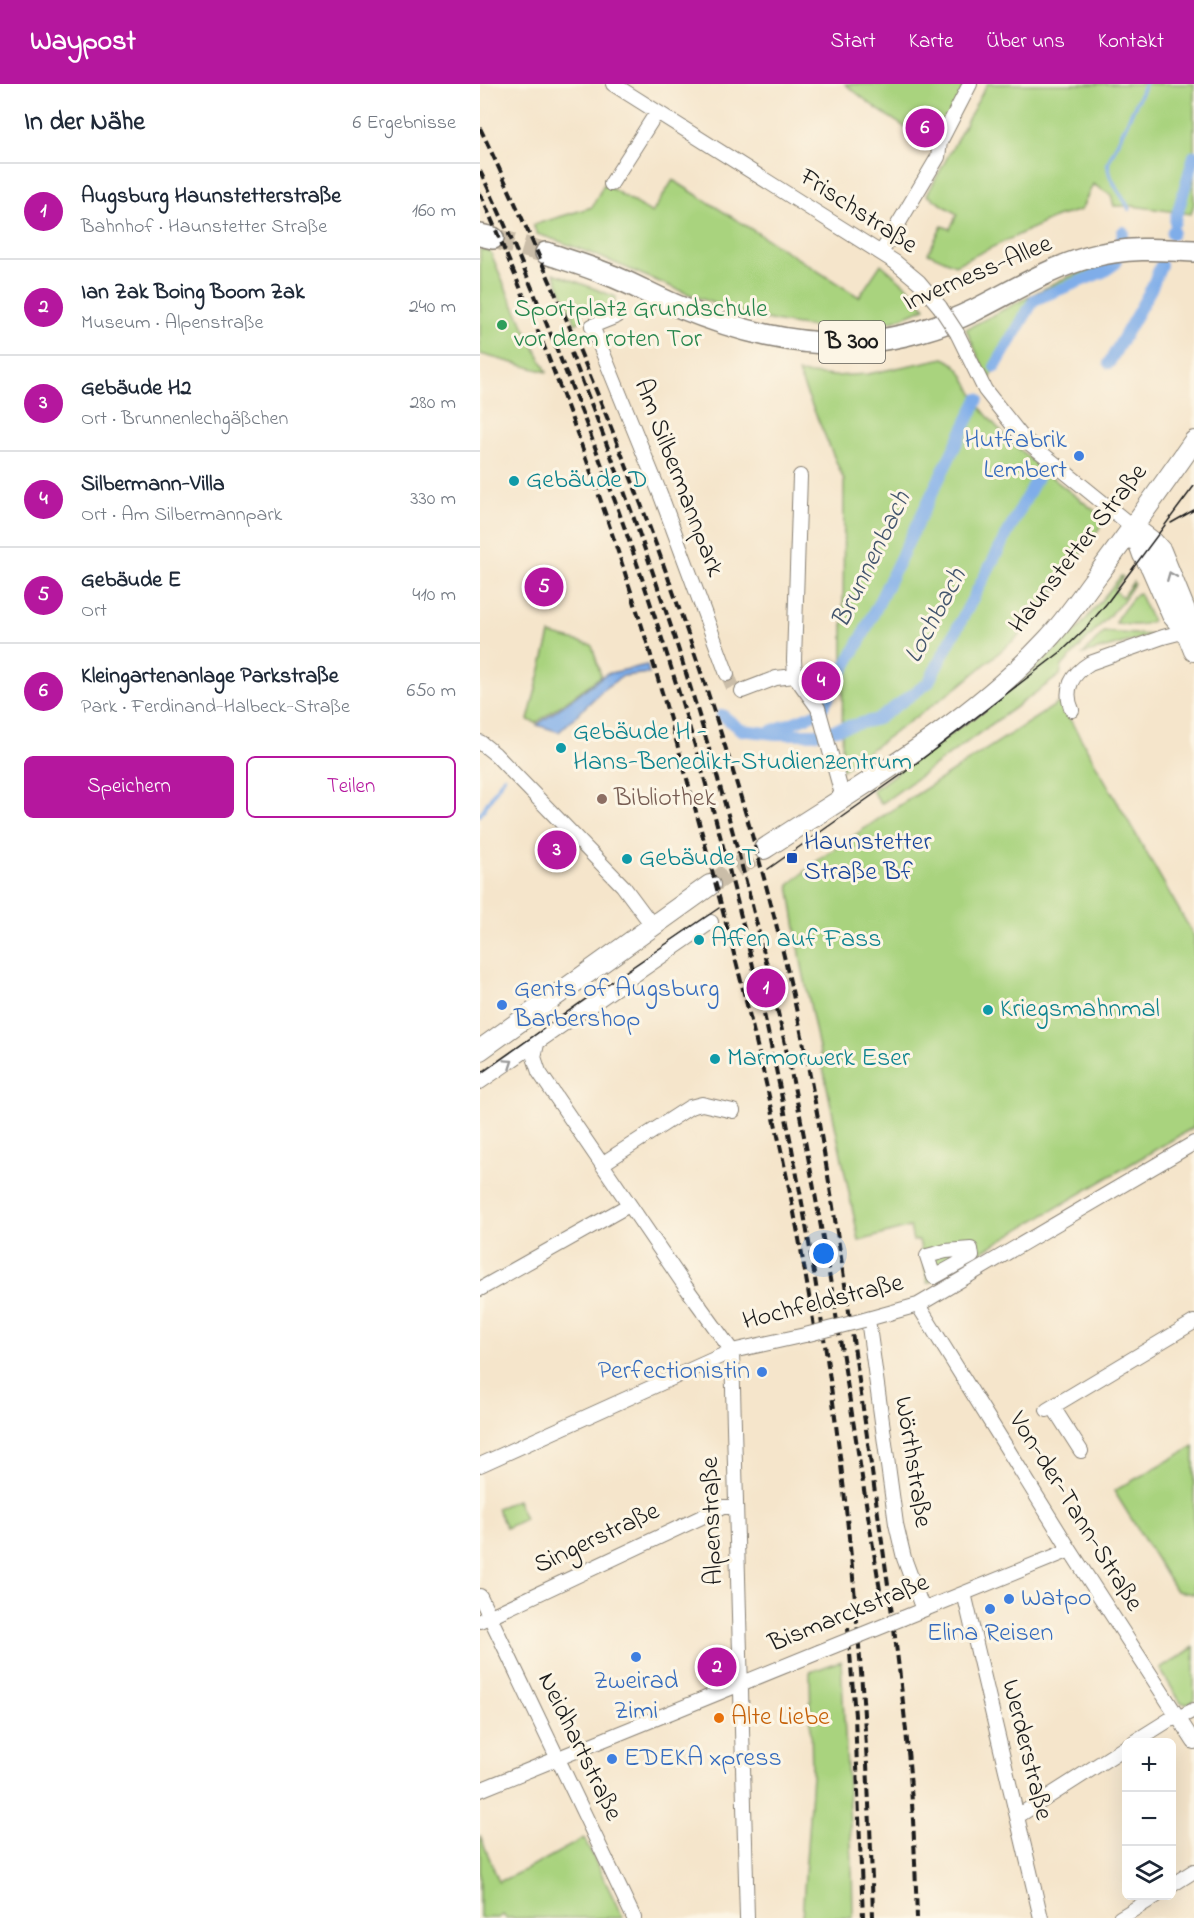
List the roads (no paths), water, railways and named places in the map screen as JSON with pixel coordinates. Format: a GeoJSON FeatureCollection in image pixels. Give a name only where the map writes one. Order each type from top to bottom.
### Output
{"type":"FeatureCollection","features":[{"type":"Feature","properties":{"kind":"main road","name":"Inverness-Allee"},"geometry":{"type":"LineString","coordinates":[[546,253],[608,274],[676,306],[739,329],[779,339],[846,343],[892,337],[934,326],[973,311],[1053,269],[1091,257],[1123,250],[1194,251]]}},
{"type":"Feature","properties":{"kind":"main road","name":"Haunstetter Straße"},"geometry":{"type":"LineString","coordinates":[[764,849],[884,772],[961,716],[1029,658],[1057,629],[1194,441]]}},
{"type":"Feature","properties":{"kind":"main road"},"geometry":{"type":"LineString","coordinates":[[1133,527],[1143,555],[1172,615],[1190,630],[1194,651]]}},
{"type":"Feature","properties":{"kind":"main road"},"geometry":{"type":"LineString","coordinates":[[480,1050],[710,885]]}},
{"type":"Feature","properties":{"kind":"street","name":"Frischstraße"},"geometry":{"type":"LineString","coordinates":[[613,84],[895,262],[918,282],[939,307],[957,333],[985,390],[1023,438],[1133,527]]}},
{"type":"Feature","properties":{"kind":"street"},"geometry":{"type":"LineString","coordinates":[[881,253],[938,157],[940,142],[970,84]]}},
{"type":"Feature","properties":{"kind":"street"},"geometry":{"type":"LineString","coordinates":[[611,184],[657,112]]}},
{"type":"Feature","properties":{"kind":"street","name":"Am Silbermannpark"},"geometry":{"type":"LineString","coordinates":[[617,316],[592,326],[661,496],[727,674]]}},
{"type":"Feature","properties":{"kind":"street"},"geometry":{"type":"LineString","coordinates":[[800,476],[795,676],[822,723],[843,798]]}},
{"type":"Feature","properties":{"kind":"street"},"geometry":{"type":"LineString","coordinates":[[1072,710],[1067,695],[1080,669],[1100,659],[1190,630]]}},
{"type":"Feature","properties":{"kind":"street"},"geometry":{"type":"LineString","coordinates":[[742,691],[783,676],[795,676]]}},
{"type":"Feature","properties":{"kind":"street"},"geometry":{"type":"LineString","coordinates":[[480,742],[495,754],[623,886],[652,925]]}},
{"type":"Feature","properties":{"kind":"street"},"geometry":{"type":"LineString","coordinates":[[480,1082],[711,922]]}},
{"type":"Feature","properties":{"kind":"street"},"geometry":{"type":"LineString","coordinates":[[537,1044],[534,1057],[539,1071],[629,1205],[732,1351]]}},
{"type":"Feature","properties":{"kind":"street"},"geometry":{"type":"LineString","coordinates":[[602,1164],[690,1107],[702,1104],[733,1111]]}},
{"type":"Feature","properties":{"kind":"street","name":"Hochfeldstraße"},"geometry":{"type":"LineString","coordinates":[[480,1465],[732,1351],[805,1335],[918,1305],[1194,1143]]}},
{"type":"Feature","properties":{"kind":"street"},"geometry":{"type":"LineString","coordinates":[[480,1289],[629,1205]]}},
{"type":"Feature","properties":{"kind":"street","name":"Von-der-Tann-Straße"},"geometry":{"type":"LineString","coordinates":[[918,1305],[1070,1550],[1194,1742]]}},
{"type":"Feature","properties":{"kind":"street","name":"Wörthstraße"},"geometry":{"type":"LineString","coordinates":[[866,1319],[896,1524],[904,1558],[923,1610]]}},
{"type":"Feature","properties":{"kind":"street"},"geometry":{"type":"LineString","coordinates":[[1081,1451],[1050,1408],[1194,1322]]}},
{"type":"Feature","properties":{"kind":"street","name":"Alpenstraße"},"geometry":{"type":"LineString","coordinates":[[732,1351],[747,1918]]}},
{"type":"Feature","properties":{"kind":"street","name":"Singerstraße"},"geometry":{"type":"LineString","coordinates":[[485,1618],[723,1507],[736,1507]]}},
{"type":"Feature","properties":{"kind":"street","name":"Bismarckstraße"},"geometry":{"type":"LineString","coordinates":[[480,1790],[1070,1550]]}},
{"type":"Feature","properties":{"kind":"street","name":"Werderstraße"},"geometry":{"type":"LineString","coordinates":[[964,1593],[1041,1918]]}},
{"type":"Feature","properties":{"kind":"street","name":"Neidhartstraße"},"geometry":{"type":"LineString","coordinates":[[480,1596],[485,1618],[558,1758],[634,1918]]}},
{"type":"Feature","properties":{"kind":"street"},"geometry":{"type":"LineString","coordinates":[[1141,1738],[1168,1720],[1194,1710]]}},
{"type":"Feature","properties":{"kind":"street"},"geometry":{"type":"LineString","coordinates":[[1018,1816],[1122,1751]]}},
{"type":"Feature","properties":{"kind":"street"},"geometry":{"type":"LineString","coordinates":[[1176,1882],[1194,1871]]}},
{"type":"Feature","properties":{"kind":"street"},"geometry":{"type":"LineString","coordinates":[[1120,1918],[1149,1900]]}},
{"type":"Feature","properties":{"kind":"water"},"geometry":{"type":"Polygon","coordinates":[[[647,665],[649,673],[623,676],[605,688],[559,732],[537,725],[606,674],[647,665]]]}},
{"type":"Feature","properties":{"kind":"waterway","name":"Brunnenbach"},"geometry":{"type":"LineString","coordinates":[[1129,209],[1113,181],[1108,163],[1145,84]]}},
{"type":"Feature","properties":{"kind":"waterway","name":"Lochbach"},"geometry":{"type":"LineString","coordinates":[[1178,211],[1194,156]]}},
{"type":"Feature","properties":{"kind":"waterway","name":"Lochbach"},"geometry":{"type":"LineString","coordinates":[[1175,222],[1176,216]]}},
{"type":"Feature","properties":{"kind":"waterway","name":"Brunnenbach"},"geometry":{"type":"LineString","coordinates":[[1122,237],[1123,232]]}},
{"type":"Feature","properties":{"kind":"waterway","name":"Brunnenbach"},"geometry":{"type":"LineString","coordinates":[[995,367],[1034,300],[1103,272],[1116,263]]}},
{"type":"Feature","properties":{"kind":"waterway","name":"Lochbach"},"geometry":{"type":"LineString","coordinates":[[1109,363],[1151,289],[1161,265]]}},
{"type":"Feature","properties":{"kind":"waterway","name":"Brunnenbach"},"geometry":{"type":"LineString","coordinates":[[771,731],[820,712],[863,635],[978,399]]}},
{"type":"Feature","properties":{"kind":"waterway","name":"Lochbach"},"geometry":{"type":"LineString","coordinates":[[722,715],[741,730],[776,734],[816,734],[878,719],[928,683],[1041,470]]}},
{"type":"Feature","properties":{"kind":"waterway","name":"Lochbach"},"geometry":{"type":"LineString","coordinates":[[480,815],[504,777]]}},
{"type":"Feature","properties":{"kind":"tunnel"},"geometry":{"type":"LineString","coordinates":[[493,238],[546,253]]}},
{"type":"Feature","properties":{"kind":"tunnel"},"geometry":{"type":"LineString","coordinates":[[727,674],[733,687],[742,691]]}},
{"type":"Feature","properties":{"kind":"tunnel"},"geometry":{"type":"LineString","coordinates":[[710,885],[764,849]]}},
{"type":"Feature","properties":{"kind":"tram line"},"geometry":{"type":"LineString","coordinates":[[768,869],[904,773],[1062,651],[1107,603],[1194,486]]}},
{"type":"Feature","properties":{"kind":"tram line"},"geometry":{"type":"LineString","coordinates":[[1171,523],[1194,510]]}},
{"type":"Feature","properties":{"kind":"tram line"},"geometry":{"type":"LineString","coordinates":[[480,1074],[719,908]]}},
{"type":"Feature","properties":{"kind":"railway"},"geometry":{"type":"LineString","coordinates":[[480,128],[538,253],[592,380],[666,572],[731,766],[757,853],[791,986],[834,1210],[888,1589],[909,1763],[917,1918]]}},
{"type":"Feature","properties":{"kind":"railway"},"geometry":{"type":"LineString","coordinates":[[480,171],[521,261],[582,413],[647,594],[704,778],[753,965],[793,1153],[825,1342],[849,1534],[865,1725],[873,1918]]}},
{"type":"Feature","properties":{"kind":"railway"},"geometry":{"type":"LineString","coordinates":[[480,193],[541,339],[583,450],[627,580],[670,721],[755,1036],[793,1210],[814,1327]]}},
{"type":"Feature","properties":{"kind":"railway"},"geometry":{"type":"LineString","coordinates":[[571,353],[605,439],[666,613],[721,789],[768,968],[814,1190],[880,1590]]}},
{"type":"Feature","properties":{"kind":"railway"},"geometry":{"type":"LineString","coordinates":[[848,1628],[855,1716],[863,1918]]}},
{"type":"Feature","properties":{"kind":"place","name":"Kleingartenanlage Parkstraße"},"geometry":{"type":"Point","coordinates":[925,128]}},
{"type":"Feature","properties":{"kind":"place","name":"Sportplatz Grundschule vor dem roten Tor"},"geometry":{"type":"Point","coordinates":[502,325]}},
{"type":"Feature","properties":{"kind":"place","name":"Hutfabrik Lembert"},"geometry":{"type":"Point","coordinates":[1079,456]}},
{"type":"Feature","properties":{"kind":"place","name":"Gebäude D"},"geometry":{"type":"Point","coordinates":[514,481]}},
{"type":"Feature","properties":{"kind":"place","name":"Gebäude E"},"geometry":{"type":"Point","coordinates":[544,587]}},
{"type":"Feature","properties":{"kind":"place","name":"Silbermann-Villa"},"geometry":{"type":"Point","coordinates":[821,681]}},
{"type":"Feature","properties":{"kind":"place","name":"Gebäude H - Hans-Benedikt-Studienzentrum"},"geometry":{"type":"Point","coordinates":[561,748]}},
{"type":"Feature","properties":{"kind":"place","name":"Bibliothek"},"geometry":{"type":"Point","coordinates":[602,799]}},
{"type":"Feature","properties":{"kind":"place","name":"Gebäude H2"},"geometry":{"type":"Point","coordinates":[557,850]}},
{"type":"Feature","properties":{"kind":"place","name":"Haunstetter Straße Bf"},"geometry":{"type":"Point","coordinates":[792,858]}},
{"type":"Feature","properties":{"kind":"place","name":"Gebäude T"},"geometry":{"type":"Point","coordinates":[627,859]}},
{"type":"Feature","properties":{"kind":"place","name":"Affen auf Fass"},"geometry":{"type":"Point","coordinates":[699,940]}},
{"type":"Feature","properties":{"kind":"place","name":"Augsburg Haunstetterstraße"},"geometry":{"type":"Point","coordinates":[766,988]}},
{"type":"Feature","properties":{"kind":"place","name":"Gents of Augsburg Barbershop"},"geometry":{"type":"Point","coordinates":[502,1005]}},
{"type":"Feature","properties":{"kind":"place","name":"Kriegsmahnmal"},"geometry":{"type":"Point","coordinates":[988,1010]}},
{"type":"Feature","properties":{"kind":"place","name":"Marmorwerk Eser"},"geometry":{"type":"Point","coordinates":[715,1059]}},
{"type":"Feature","properties":{"kind":"place","name":"Perfectionistin"},"geometry":{"type":"Point","coordinates":[762,1372]}},
{"type":"Feature","properties":{"kind":"place","name":"Watpo"},"geometry":{"type":"Point","coordinates":[1009,1599]}},
{"type":"Feature","properties":{"kind":"place","name":"Elina Reisen"},"geometry":{"type":"Point","coordinates":[990,1609]}},
{"type":"Feature","properties":{"kind":"place","name":"Zweirad Zimi"},"geometry":{"type":"Point","coordinates":[636,1657]}},
{"type":"Feature","properties":{"kind":"place","name":"Ian Zak Boing Boom Zak"},"geometry":{"type":"Point","coordinates":[717,1667]}},
{"type":"Feature","properties":{"kind":"place","name":"Alte Liebe"},"geometry":{"type":"Point","coordinates":[719,1718]}},
{"type":"Feature","properties":{"kind":"place","name":"EDEKA xpress"},"geometry":{"type":"Point","coordinates":[612,1759]}}]}
